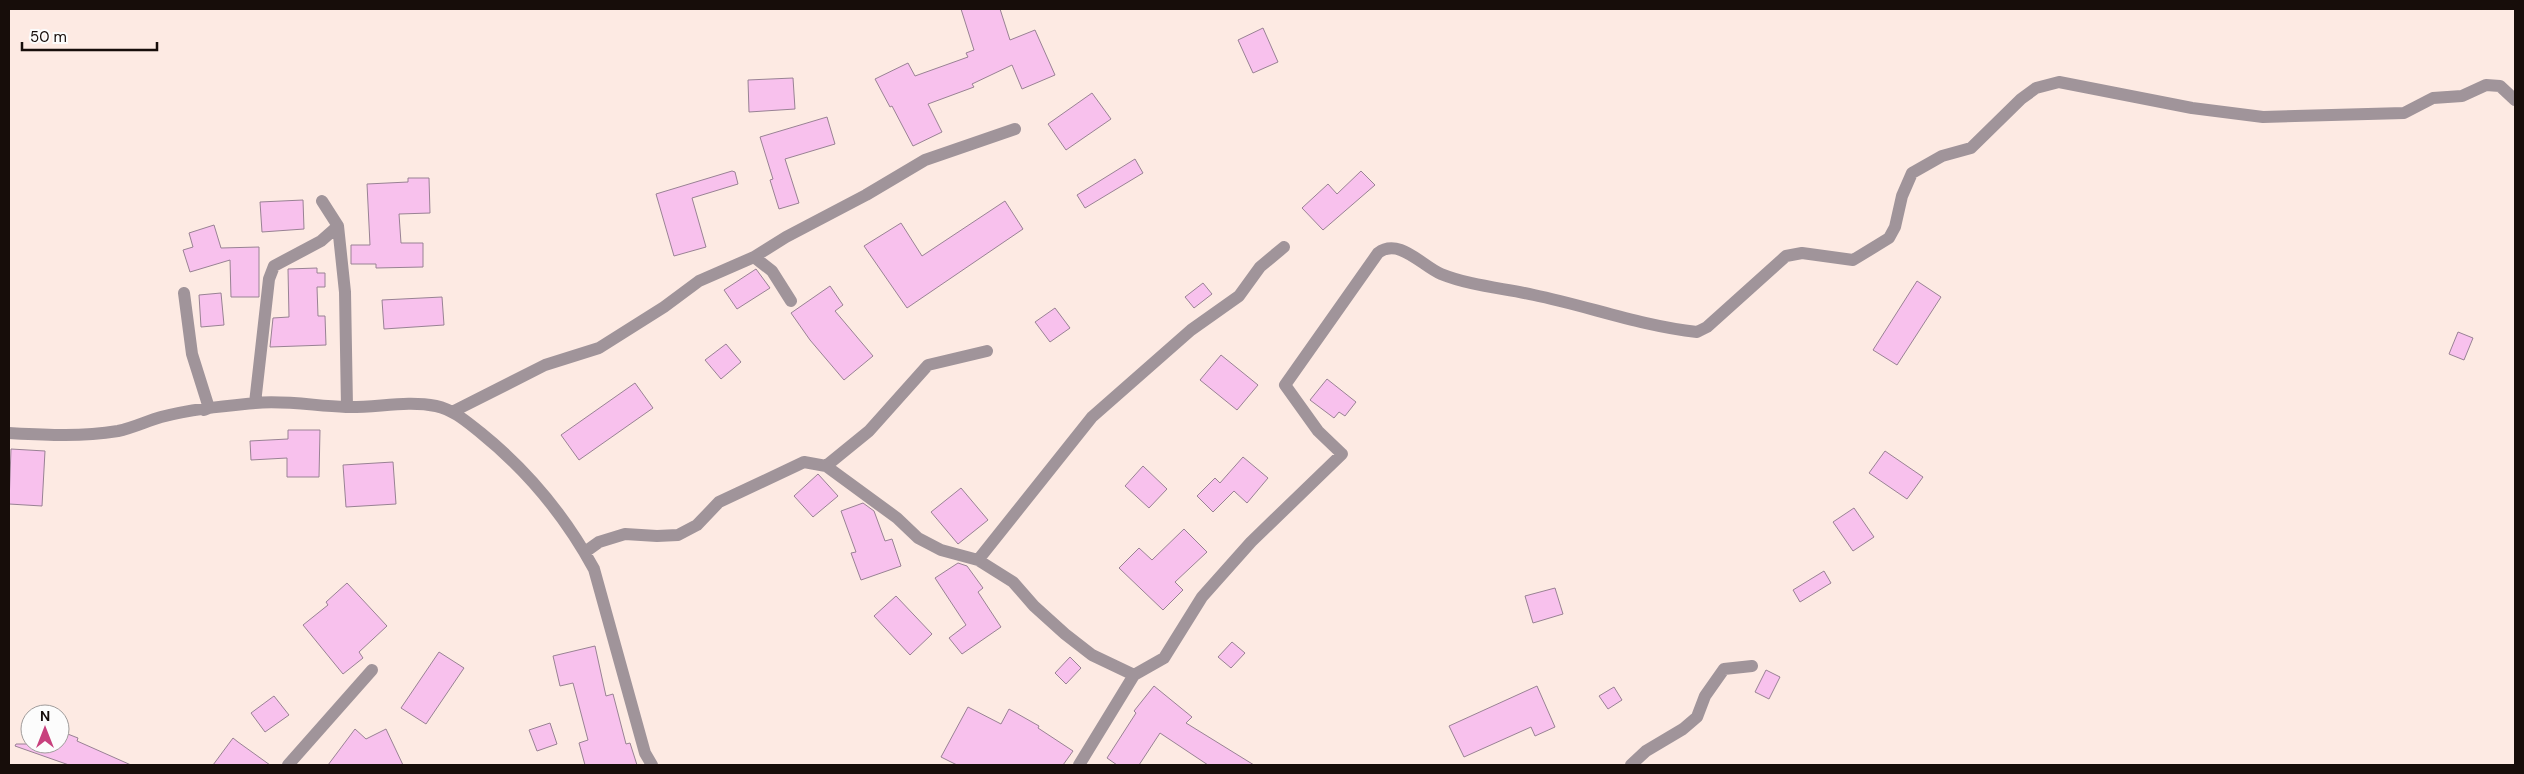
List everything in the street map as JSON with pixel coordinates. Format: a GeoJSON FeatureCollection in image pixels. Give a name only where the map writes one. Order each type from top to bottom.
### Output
{"type":"FeatureCollection","features":[{"type":"Feature","properties":{"kind":"street"},"geometry":{"type":"LineString","coordinates":[[1079,765],[1134,675],[1164,658],[1202,597],[1251,542],[1342,454],[1318,431],[1285,385],[1378,253],[1385,248],[1396,247],[1441,274],[1489,287],[1534,295],[1697,332],[1707,327],[1786,256],[1802,253],[1853,260],[1889,238],[1895,227],[1902,196],[1912,173],[1942,156],[1971,148],[2036,88],[2059,82],[2192,108],[2263,118],[2404,113],[2433,98],[2462,96],[2486,85],[2500,86],[2515,100]]}},
{"type":"Feature","properties":{"kind":"street"},"geometry":{"type":"LineString","coordinates":[[452,412],[545,365],[599,348],[664,307],[699,281],[754,257],[786,237],[866,195],[925,160],[1015,129]]}},
{"type":"Feature","properties":{"kind":"street"},"geometry":{"type":"LineString","coordinates":[[322,201],[338,226],[345,292],[347,407]]}},
{"type":"Feature","properties":{"kind":"street"},"geometry":{"type":"LineString","coordinates":[[255,403],[269,279],[274,266],[321,241],[338,226]]}},
{"type":"Feature","properties":{"kind":"street"},"geometry":{"type":"LineString","coordinates":[[978,560],[1092,417],[1191,330],[1238,296],[1260,267],[1284,247]]}},
{"type":"Feature","properties":{"kind":"street"},"geometry":{"type":"LineString","coordinates":[[754,257],[772,271],[791,301]]}},
{"type":"Feature","properties":{"kind":"street"},"geometry":{"type":"LineString","coordinates":[[184,293],[192,354],[209,408],[204,410]]}},
{"type":"Feature","properties":{"kind":"street"},"geometry":{"type":"LineString","coordinates":[[826,466],[869,431],[928,365],[987,351]]}},
{"type":"Feature","properties":{"kind":"street"},"geometry":{"type":"LineString","coordinates":[[9,434],[73,436],[121,430],[163,416],[282,401],[347,407],[390,403],[435,406],[452,412],[508,455],[540,490],[573,532],[585,552],[594,569],[645,753],[652,765]]}},
{"type":"Feature","properties":{"kind":"street"},"geometry":{"type":"LineString","coordinates":[[585,552],[599,542],[625,534],[678,535],[697,525],[720,502],[804,462],[826,466],[897,518],[918,538],[941,550],[978,560],[1013,582],[1034,606],[1092,655],[1134,675]]}},
{"type":"Feature","properties":{"kind":"street"},"geometry":{"type":"LineString","coordinates":[[1631,765],[1646,751],[1683,729],[1697,717],[1705,696],[1724,669],[1752,666]]}},
{"type":"Feature","properties":{"kind":"street"},"geometry":{"type":"LineString","coordinates":[[288,765],[372,670]]}},
{"type":"Feature","properties":{"kind":"building"},"geometry":{"type":"Polygon","coordinates":[[[961,9],[1000,9],[1010,40],[1035,30],[1055,75],[1022,89],[1012,65],[972,84],[974,87],[928,104],[942,132],[913,146],[875,79],[908,63],[915,76],[968,57],[966,53],[974,50],[961,9]]]}},
{"type":"Feature","properties":{"kind":"building"},"geometry":{"type":"Polygon","coordinates":[[[1263,28],[1278,62],[1253,73],[1238,40],[1263,28]]]}},
{"type":"Feature","properties":{"kind":"building"},"geometry":{"type":"Polygon","coordinates":[[[793,78],[795,109],[749,112],[748,80],[793,78]]]}},
{"type":"Feature","properties":{"kind":"building"},"geometry":{"type":"Polygon","coordinates":[[[1092,93],[1111,119],[1066,150],[1048,124],[1092,93]]]}},
{"type":"Feature","properties":{"kind":"building"},"geometry":{"type":"Polygon","coordinates":[[[827,117],[835,144],[785,159],[799,203],[779,209],[770,180],[773,179],[760,137],[827,117]]]}},
{"type":"Feature","properties":{"kind":"building"},"geometry":{"type":"Polygon","coordinates":[[[1135,159],[1143,173],[1085,208],[1077,195],[1135,159]]]}},
{"type":"Feature","properties":{"kind":"building"},"geometry":{"type":"Polygon","coordinates":[[[732,171],[735,172],[738,184],[692,198],[706,247],[674,256],[656,194],[732,171]]]}},
{"type":"Feature","properties":{"kind":"building"},"geometry":{"type":"Polygon","coordinates":[[[1361,171],[1375,185],[1323,230],[1302,208],[1328,184],[1337,194],[1361,171]]]}},
{"type":"Feature","properties":{"kind":"building"},"geometry":{"type":"Polygon","coordinates":[[[408,178],[429,178],[430,213],[399,214],[401,243],[423,243],[423,267],[376,268],[376,264],[351,264],[351,245],[370,245],[367,184],[408,182],[408,178]]]}},
{"type":"Feature","properties":{"kind":"building"},"geometry":{"type":"Polygon","coordinates":[[[303,200],[304,229],[262,232],[260,202],[303,200]]]}},
{"type":"Feature","properties":{"kind":"building"},"geometry":{"type":"Polygon","coordinates":[[[1005,201],[1023,229],[907,308],[864,246],[901,223],[922,256],[1005,201]]]}},
{"type":"Feature","properties":{"kind":"building"},"geometry":{"type":"Polygon","coordinates":[[[214,225],[221,248],[259,247],[259,297],[231,297],[230,260],[190,272],[183,250],[193,247],[189,233],[214,225]]]}},
{"type":"Feature","properties":{"kind":"building"},"geometry":{"type":"Polygon","coordinates":[[[317,268],[317,273],[325,273],[325,287],[317,287],[318,316],[325,316],[326,345],[270,347],[273,318],[289,317],[288,269],[317,268]]]}},
{"type":"Feature","properties":{"kind":"building"},"geometry":{"type":"Polygon","coordinates":[[[756,269],[770,288],[737,309],[724,290],[756,269]]]}},
{"type":"Feature","properties":{"kind":"building"},"geometry":{"type":"Polygon","coordinates":[[[1917,281],[1941,297],[1897,365],[1873,350],[1917,281]]]}},
{"type":"Feature","properties":{"kind":"building"},"geometry":{"type":"Polygon","coordinates":[[[1203,283],[1212,294],[1194,308],[1185,297],[1203,283]]]}},
{"type":"Feature","properties":{"kind":"building"},"geometry":{"type":"Polygon","coordinates":[[[830,286],[843,305],[835,311],[873,356],[844,380],[810,340],[791,313],[830,286]]]}},
{"type":"Feature","properties":{"kind":"building"},"geometry":{"type":"Polygon","coordinates":[[[221,293],[224,325],[201,327],[199,295],[221,293]]]}},
{"type":"Feature","properties":{"kind":"building"},"geometry":{"type":"Polygon","coordinates":[[[442,297],[444,325],[384,329],[382,300],[442,297]]]}},
{"type":"Feature","properties":{"kind":"building"},"geometry":{"type":"Polygon","coordinates":[[[1055,308],[1070,328],[1050,342],[1035,322],[1055,308]]]}},
{"type":"Feature","properties":{"kind":"building"},"geometry":{"type":"Polygon","coordinates":[[[2458,332],[2473,338],[2464,360],[2449,354],[2458,332]]]}},
{"type":"Feature","properties":{"kind":"building"},"geometry":{"type":"Polygon","coordinates":[[[726,344],[741,362],[721,379],[705,360],[726,344]]]}},
{"type":"Feature","properties":{"kind":"building"},"geometry":{"type":"Polygon","coordinates":[[[1221,355],[1258,385],[1237,410],[1200,380],[1221,355]]]}},
{"type":"Feature","properties":{"kind":"building"},"geometry":{"type":"Polygon","coordinates":[[[1327,379],[1356,402],[1345,416],[1339,412],[1334,418],[1310,400],[1327,379]]]}},
{"type":"Feature","properties":{"kind":"building"},"geometry":{"type":"Polygon","coordinates":[[[635,383],[653,408],[579,460],[561,435],[635,383]]]}},
{"type":"Feature","properties":{"kind":"building"},"geometry":{"type":"Polygon","coordinates":[[[288,430],[320,430],[319,477],[287,477],[287,458],[251,460],[250,441],[288,439],[288,430]]]}},
{"type":"Feature","properties":{"kind":"building"},"geometry":{"type":"Polygon","coordinates":[[[11,449],[45,451],[42,506],[9,504],[11,449]]]}},
{"type":"Feature","properties":{"kind":"building"},"geometry":{"type":"Polygon","coordinates":[[[1885,451],[1923,477],[1907,499],[1869,473],[1885,451]]]}},
{"type":"Feature","properties":{"kind":"building"},"geometry":{"type":"Polygon","coordinates":[[[1243,457],[1268,478],[1247,503],[1234,491],[1213,512],[1197,496],[1215,478],[1220,483],[1243,457]]]}},
{"type":"Feature","properties":{"kind":"building"},"geometry":{"type":"Polygon","coordinates":[[[393,462],[396,504],[346,507],[343,465],[393,462]]]}},
{"type":"Feature","properties":{"kind":"building"},"geometry":{"type":"Polygon","coordinates":[[[1143,466],[1167,489],[1149,508],[1125,486],[1143,466]]]}},
{"type":"Feature","properties":{"kind":"building"},"geometry":{"type":"Polygon","coordinates":[[[818,474],[838,496],[813,517],[794,496],[818,474]]]}},
{"type":"Feature","properties":{"kind":"building"},"geometry":{"type":"Polygon","coordinates":[[[961,488],[988,520],[958,544],[931,512],[961,488]]]}},
{"type":"Feature","properties":{"kind":"building"},"geometry":{"type":"Polygon","coordinates":[[[863,503],[874,511],[885,541],[892,539],[901,566],[861,580],[851,553],[856,552],[841,511],[863,503]]]}},
{"type":"Feature","properties":{"kind":"building"},"geometry":{"type":"Polygon","coordinates":[[[1854,508],[1874,537],[1853,551],[1833,522],[1854,508]]]}},
{"type":"Feature","properties":{"kind":"building"},"geometry":{"type":"Polygon","coordinates":[[[1184,529],[1207,552],[1175,582],[1183,590],[1163,610],[1119,568],[1139,548],[1152,560],[1184,529]]]}},
{"type":"Feature","properties":{"kind":"building"},"geometry":{"type":"Polygon","coordinates":[[[958,563],[967,566],[983,588],[978,592],[1001,627],[962,654],[949,638],[966,625],[935,578],[958,563]]]}},
{"type":"Feature","properties":{"kind":"building"},"geometry":{"type":"Polygon","coordinates":[[[1824,571],[1831,583],[1800,602],[1793,590],[1824,571]]]}},
{"type":"Feature","properties":{"kind":"building"},"geometry":{"type":"Polygon","coordinates":[[[347,583],[387,626],[359,652],[363,658],[343,674],[303,625],[328,605],[326,602],[347,583]]]}},
{"type":"Feature","properties":{"kind":"building"},"geometry":{"type":"Polygon","coordinates":[[[1555,588],[1563,614],[1533,623],[1525,596],[1555,588]]]}},
{"type":"Feature","properties":{"kind":"building"},"geometry":{"type":"Polygon","coordinates":[[[896,596],[932,634],[910,655],[874,616],[896,596]]]}},
{"type":"Feature","properties":{"kind":"building"},"geometry":{"type":"Polygon","coordinates":[[[1232,642],[1245,653],[1231,668],[1218,657],[1232,642]]]}},
{"type":"Feature","properties":{"kind":"building"},"geometry":{"type":"Polygon","coordinates":[[[595,646],[606,696],[613,694],[626,744],[630,743],[637,765],[585,765],[579,743],[588,740],[573,683],[560,686],[553,656],[595,646]]]}},
{"type":"Feature","properties":{"kind":"building"},"geometry":{"type":"Polygon","coordinates":[[[439,652],[464,668],[426,724],[401,708],[439,652]]]}},
{"type":"Feature","properties":{"kind":"building"},"geometry":{"type":"Polygon","coordinates":[[[1070,657],[1081,668],[1066,684],[1055,673],[1070,657]]]}},
{"type":"Feature","properties":{"kind":"building"},"geometry":{"type":"Polygon","coordinates":[[[1766,670],[1780,677],[1769,699],[1755,692],[1766,670]]]}},
{"type":"Feature","properties":{"kind":"building"},"geometry":{"type":"Polygon","coordinates":[[[1154,686],[1192,717],[1186,723],[1254,765],[1208,765],[1160,733],[1139,765],[1117,765],[1107,758],[1136,713],[1134,711],[1154,686]]]}},
{"type":"Feature","properties":{"kind":"building"},"geometry":{"type":"Polygon","coordinates":[[[1537,686],[1555,727],[1535,736],[1531,727],[1464,757],[1449,726],[1537,686]]]}},
{"type":"Feature","properties":{"kind":"building"},"geometry":{"type":"Polygon","coordinates":[[[1614,687],[1622,700],[1608,709],[1599,696],[1614,687]]]}},
{"type":"Feature","properties":{"kind":"building"},"geometry":{"type":"Polygon","coordinates":[[[274,696],[289,715],[265,732],[251,713],[274,696]]]}},
{"type":"Feature","properties":{"kind":"building"},"geometry":{"type":"Polygon","coordinates":[[[968,707],[1001,724],[1009,709],[1039,726],[1038,728],[1073,751],[1063,765],[957,765],[941,757],[968,707]]]}},
{"type":"Feature","properties":{"kind":"building"},"geometry":{"type":"Polygon","coordinates":[[[550,723],[557,744],[537,751],[529,730],[550,723]]]}},
{"type":"Feature","properties":{"kind":"building"},"geometry":{"type":"Polygon","coordinates":[[[355,729],[366,739],[386,729],[403,765],[328,765],[355,729]]]}},
{"type":"Feature","properties":{"kind":"building"},"geometry":{"type":"Polygon","coordinates":[[[70,735],[78,738],[77,741],[131,765],[69,765],[38,754],[70,754],[70,735]]]}},
{"type":"Feature","properties":{"kind":"building"},"geometry":{"type":"Polygon","coordinates":[[[233,738],[238,742],[270,765],[213,765],[233,738]]]}}]}
